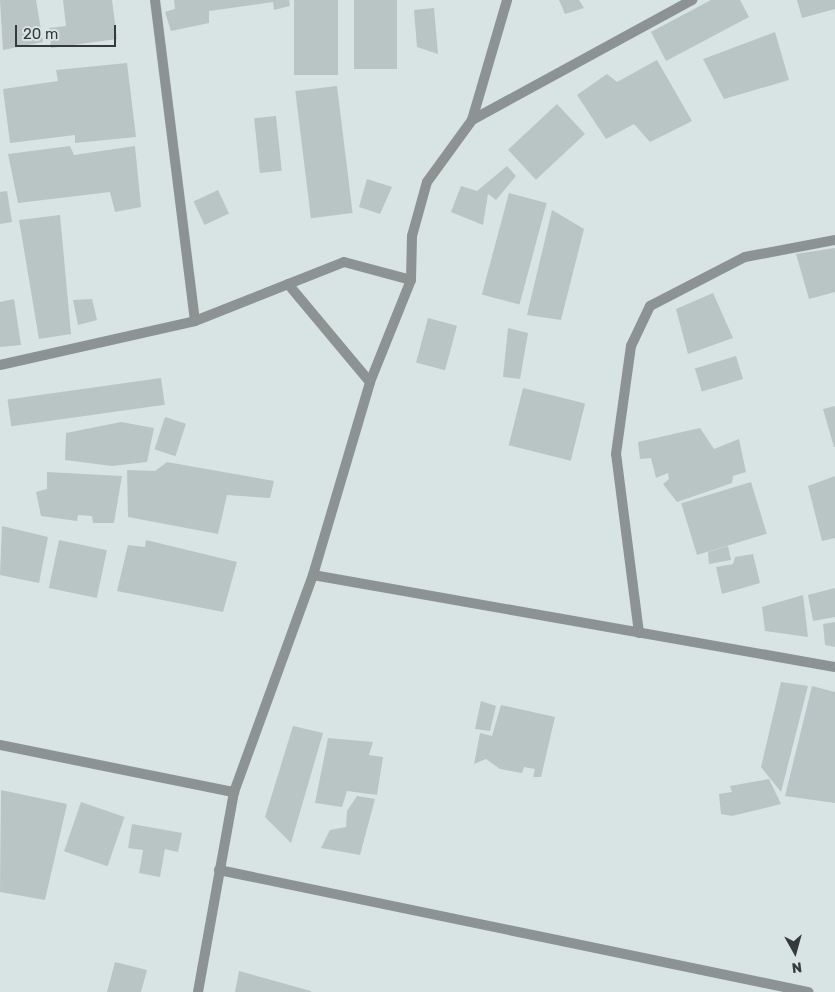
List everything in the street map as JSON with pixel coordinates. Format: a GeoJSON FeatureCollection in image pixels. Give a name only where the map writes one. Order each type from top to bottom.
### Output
{"type":"FeatureCollection","features":[{"type":"Feature","properties":{"kind":"street"},"geometry":{"type":"LineString","coordinates":[[155,0],[195,321]]}},
{"type":"Feature","properties":{"kind":"street"},"geometry":{"type":"LineString","coordinates":[[198,992],[234,792],[314,575],[370,382],[410,280],[412,236],[427,182],[472,120],[506,0]]}},
{"type":"Feature","properties":{"kind":"street"},"geometry":{"type":"LineString","coordinates":[[472,120],[692,0]]}},
{"type":"Feature","properties":{"kind":"street"},"geometry":{"type":"LineString","coordinates":[[640,633],[616,454],[631,346],[650,306],[744,257],[835,240]]}},
{"type":"Feature","properties":{"kind":"street"},"geometry":{"type":"LineString","coordinates":[[0,365],[195,321],[344,262],[410,280]]}},
{"type":"Feature","properties":{"kind":"street"},"geometry":{"type":"LineString","coordinates":[[288,284],[370,382]]}},
{"type":"Feature","properties":{"kind":"street"},"geometry":{"type":"LineString","coordinates":[[314,575],[835,667]]}},
{"type":"Feature","properties":{"kind":"street"},"geometry":{"type":"LineString","coordinates":[[0,745],[234,792]]}},
{"type":"Feature","properties":{"kind":"street"},"geometry":{"type":"LineString","coordinates":[[219,870],[808,992]]}},
{"type":"Feature","properties":{"kind":"building"},"geometry":{"type":"Polygon","coordinates":[[[0,0],[36,0],[43,42],[3,50],[0,0]]]}},
{"type":"Feature","properties":{"kind":"building"},"geometry":{"type":"Polygon","coordinates":[[[63,0],[112,0],[117,39],[51,48],[49,28],[66,26],[63,0]]]}},
{"type":"Feature","properties":{"kind":"building"},"geometry":{"type":"Polygon","coordinates":[[[174,0],[289,0],[290,6],[274,10],[273,2],[209,11],[209,23],[171,31],[165,12],[175,9],[174,0]]]}},
{"type":"Feature","properties":{"kind":"building"},"geometry":{"type":"Polygon","coordinates":[[[294,0],[338,0],[338,75],[294,75],[294,0]]]}},
{"type":"Feature","properties":{"kind":"building"},"geometry":{"type":"Polygon","coordinates":[[[354,0],[397,0],[397,69],[354,69],[354,0]]]}},
{"type":"Feature","properties":{"kind":"building"},"geometry":{"type":"Polygon","coordinates":[[[559,0],[579,0],[584,8],[565,14],[559,0]]]}},
{"type":"Feature","properties":{"kind":"building"},"geometry":{"type":"Polygon","coordinates":[[[711,0],[740,0],[749,17],[666,61],[651,32],[711,0]]]}},
{"type":"Feature","properties":{"kind":"building"},"geometry":{"type":"Polygon","coordinates":[[[797,0],[835,0],[835,9],[802,18],[797,0]]]}},
{"type":"Feature","properties":{"kind":"building"},"geometry":{"type":"Polygon","coordinates":[[[434,8],[438,54],[417,47],[414,10],[434,8]]]}},
{"type":"Feature","properties":{"kind":"building"},"geometry":{"type":"Polygon","coordinates":[[[775,32],[789,80],[724,99],[703,59],[775,32]]]}},
{"type":"Feature","properties":{"kind":"building"},"geometry":{"type":"Polygon","coordinates":[[[657,60],[692,121],[650,142],[634,124],[606,139],[577,95],[607,74],[617,82],[657,60]]]}},
{"type":"Feature","properties":{"kind":"building"},"geometry":{"type":"Polygon","coordinates":[[[127,63],[136,137],[75,143],[75,135],[10,143],[3,89],[58,81],[56,70],[127,63]]]}},
{"type":"Feature","properties":{"kind":"building"},"geometry":{"type":"Polygon","coordinates":[[[337,86],[353,213],[311,218],[295,91],[337,86]]]}},
{"type":"Feature","properties":{"kind":"building"},"geometry":{"type":"Polygon","coordinates":[[[557,104],[585,134],[536,180],[508,150],[557,104]]]}},
{"type":"Feature","properties":{"kind":"building"},"geometry":{"type":"Polygon","coordinates":[[[276,116],[282,171],[260,173],[254,118],[276,116]]]}},
{"type":"Feature","properties":{"kind":"building"},"geometry":{"type":"Polygon","coordinates":[[[70,146],[74,155],[135,146],[141,207],[115,212],[110,192],[18,203],[8,154],[70,146]]]}},
{"type":"Feature","properties":{"kind":"building"},"geometry":{"type":"Polygon","coordinates":[[[507,166],[516,176],[496,200],[488,194],[483,225],[451,212],[461,186],[477,191],[507,166]]]}},
{"type":"Feature","properties":{"kind":"building"},"geometry":{"type":"Polygon","coordinates":[[[367,179],[392,187],[380,214],[359,207],[367,179]]]}},
{"type":"Feature","properties":{"kind":"building"},"geometry":{"type":"Polygon","coordinates":[[[218,190],[229,214],[205,225],[194,201],[218,190]]]}},
{"type":"Feature","properties":{"kind":"building"},"geometry":{"type":"Polygon","coordinates":[[[7,191],[12,222],[0,224],[0,192],[7,191]]]}},
{"type":"Feature","properties":{"kind":"building"},"geometry":{"type":"Polygon","coordinates":[[[509,193],[547,203],[519,305],[482,294],[509,193]]]}},
{"type":"Feature","properties":{"kind":"building"},"geometry":{"type":"Polygon","coordinates":[[[552,210],[584,229],[561,320],[527,315],[552,210]]]}},
{"type":"Feature","properties":{"kind":"building"},"geometry":{"type":"Polygon","coordinates":[[[60,215],[71,334],[39,339],[19,220],[60,215]]]}},
{"type":"Feature","properties":{"kind":"building"},"geometry":{"type":"Polygon","coordinates":[[[835,248],[835,292],[809,299],[796,254],[835,248]]]}},
{"type":"Feature","properties":{"kind":"building"},"geometry":{"type":"Polygon","coordinates":[[[713,293],[733,338],[688,354],[676,309],[713,293]]]}},
{"type":"Feature","properties":{"kind":"building"},"geometry":{"type":"Polygon","coordinates":[[[14,299],[21,345],[0,347],[0,302],[14,299]]]}},
{"type":"Feature","properties":{"kind":"building"},"geometry":{"type":"Polygon","coordinates":[[[92,299],[97,320],[78,325],[73,300],[92,299]]]}},
{"type":"Feature","properties":{"kind":"building"},"geometry":{"type":"Polygon","coordinates":[[[428,318],[457,326],[445,370],[416,362],[428,318]]]}},
{"type":"Feature","properties":{"kind":"building"},"geometry":{"type":"Polygon","coordinates":[[[508,328],[528,333],[520,379],[503,377],[508,328]]]}},
{"type":"Feature","properties":{"kind":"building"},"geometry":{"type":"Polygon","coordinates":[[[736,356],[743,379],[702,392],[695,369],[736,356]]]}},
{"type":"Feature","properties":{"kind":"building"},"geometry":{"type":"Polygon","coordinates":[[[161,378],[165,405],[11,426],[8,400],[161,378]]]}},
{"type":"Feature","properties":{"kind":"building"},"geometry":{"type":"Polygon","coordinates":[[[523,388],[585,403],[571,461],[509,445],[523,388]]]}},
{"type":"Feature","properties":{"kind":"building"},"geometry":{"type":"Polygon","coordinates":[[[835,406],[835,447],[834,447],[823,409],[835,406]]]}},
{"type":"Feature","properties":{"kind":"building"},"geometry":{"type":"Polygon","coordinates":[[[165,417],[186,424],[175,456],[154,449],[165,417]]]}},
{"type":"Feature","properties":{"kind":"building"},"geometry":{"type":"Polygon","coordinates":[[[121,422],[154,428],[147,462],[112,466],[65,460],[66,433],[121,422]]]}},
{"type":"Feature","properties":{"kind":"building"},"geometry":{"type":"Polygon","coordinates":[[[700,428],[714,449],[739,439],[746,472],[733,476],[732,483],[677,502],[663,484],[669,479],[668,473],[656,478],[651,458],[640,459],[638,442],[700,428]]]}},
{"type":"Feature","properties":{"kind":"building"},"geometry":{"type":"Polygon","coordinates":[[[167,462],[274,481],[270,498],[227,495],[218,534],[128,517],[127,470],[155,471],[167,462]]]}},
{"type":"Feature","properties":{"kind":"building"},"geometry":{"type":"Polygon","coordinates":[[[47,472],[122,476],[114,523],[93,523],[92,516],[78,515],[77,521],[41,516],[36,492],[47,489],[47,472]]]}},
{"type":"Feature","properties":{"kind":"building"},"geometry":{"type":"Polygon","coordinates":[[[835,476],[835,538],[822,541],[808,486],[835,476]]]}},
{"type":"Feature","properties":{"kind":"building"},"geometry":{"type":"Polygon","coordinates":[[[751,482],[767,534],[697,555],[681,503],[751,482]]]}},
{"type":"Feature","properties":{"kind":"building"},"geometry":{"type":"Polygon","coordinates":[[[2,526],[48,537],[39,583],[0,575],[2,526]]]}},
{"type":"Feature","properties":{"kind":"building"},"geometry":{"type":"Polygon","coordinates":[[[59,540],[107,550],[97,598],[49,588],[59,540]]]}},
{"type":"Feature","properties":{"kind":"building"},"geometry":{"type":"Polygon","coordinates":[[[146,540],[237,562],[223,612],[117,591],[128,545],[145,547],[146,540]]]}},
{"type":"Feature","properties":{"kind":"building"},"geometry":{"type":"Polygon","coordinates":[[[728,546],[731,560],[709,564],[708,552],[728,546]]]}},
{"type":"Feature","properties":{"kind":"building"},"geometry":{"type":"Polygon","coordinates":[[[753,554],[760,583],[722,594],[716,567],[733,564],[735,557],[753,554]]]}},
{"type":"Feature","properties":{"kind":"building"},"geometry":{"type":"Polygon","coordinates":[[[835,588],[835,617],[813,621],[808,595],[835,588]]]}},
{"type":"Feature","properties":{"kind":"building"},"geometry":{"type":"Polygon","coordinates":[[[803,595],[808,637],[765,631],[762,607],[803,595]]]}},
{"type":"Feature","properties":{"kind":"building"},"geometry":{"type":"Polygon","coordinates":[[[835,622],[835,647],[825,645],[823,624],[835,622]]]}},
{"type":"Feature","properties":{"kind":"building"},"geometry":{"type":"Polygon","coordinates":[[[781,682],[808,686],[781,792],[761,767],[781,682]]]}},
{"type":"Feature","properties":{"kind":"building"},"geometry":{"type":"Polygon","coordinates":[[[812,686],[835,692],[835,803],[785,796],[812,686]]]}},
{"type":"Feature","properties":{"kind":"building"},"geometry":{"type":"Polygon","coordinates":[[[481,701],[496,706],[490,731],[475,729],[481,701]]]}},
{"type":"Feature","properties":{"kind":"building"},"geometry":{"type":"Polygon","coordinates":[[[501,705],[555,717],[541,777],[533,777],[535,769],[524,767],[522,773],[500,769],[486,759],[474,764],[480,733],[492,736],[501,705]]]}},
{"type":"Feature","properties":{"kind":"building"},"geometry":{"type":"Polygon","coordinates":[[[293,726],[323,733],[291,843],[265,817],[293,726]]]}},
{"type":"Feature","properties":{"kind":"building"},"geometry":{"type":"Polygon","coordinates":[[[328,738],[373,742],[369,755],[383,757],[377,795],[347,791],[342,807],[315,803],[328,738]]]}},
{"type":"Feature","properties":{"kind":"building"},"geometry":{"type":"Polygon","coordinates":[[[769,779],[781,804],[732,816],[721,814],[719,794],[732,792],[730,786],[769,779]]]}},
{"type":"Feature","properties":{"kind":"building"},"geometry":{"type":"Polygon","coordinates":[[[1,790],[67,804],[45,900],[0,892],[1,790]]]}},
{"type":"Feature","properties":{"kind":"building"},"geometry":{"type":"Polygon","coordinates":[[[357,796],[375,799],[360,855],[321,848],[330,830],[346,827],[347,811],[357,796]]]}},
{"type":"Feature","properties":{"kind":"building"},"geometry":{"type":"Polygon","coordinates":[[[81,802],[124,817],[108,866],[64,851],[81,802]]]}},
{"type":"Feature","properties":{"kind":"building"},"geometry":{"type":"Polygon","coordinates":[[[132,824],[182,833],[178,852],[165,849],[160,877],[139,873],[143,850],[128,848],[132,824]]]}},
{"type":"Feature","properties":{"kind":"building"},"geometry":{"type":"Polygon","coordinates":[[[115,962],[147,970],[141,992],[107,992],[115,962]]]}},
{"type":"Feature","properties":{"kind":"building"},"geometry":{"type":"Polygon","coordinates":[[[239,971],[311,991],[311,992],[235,992],[239,971]]]}}]}
